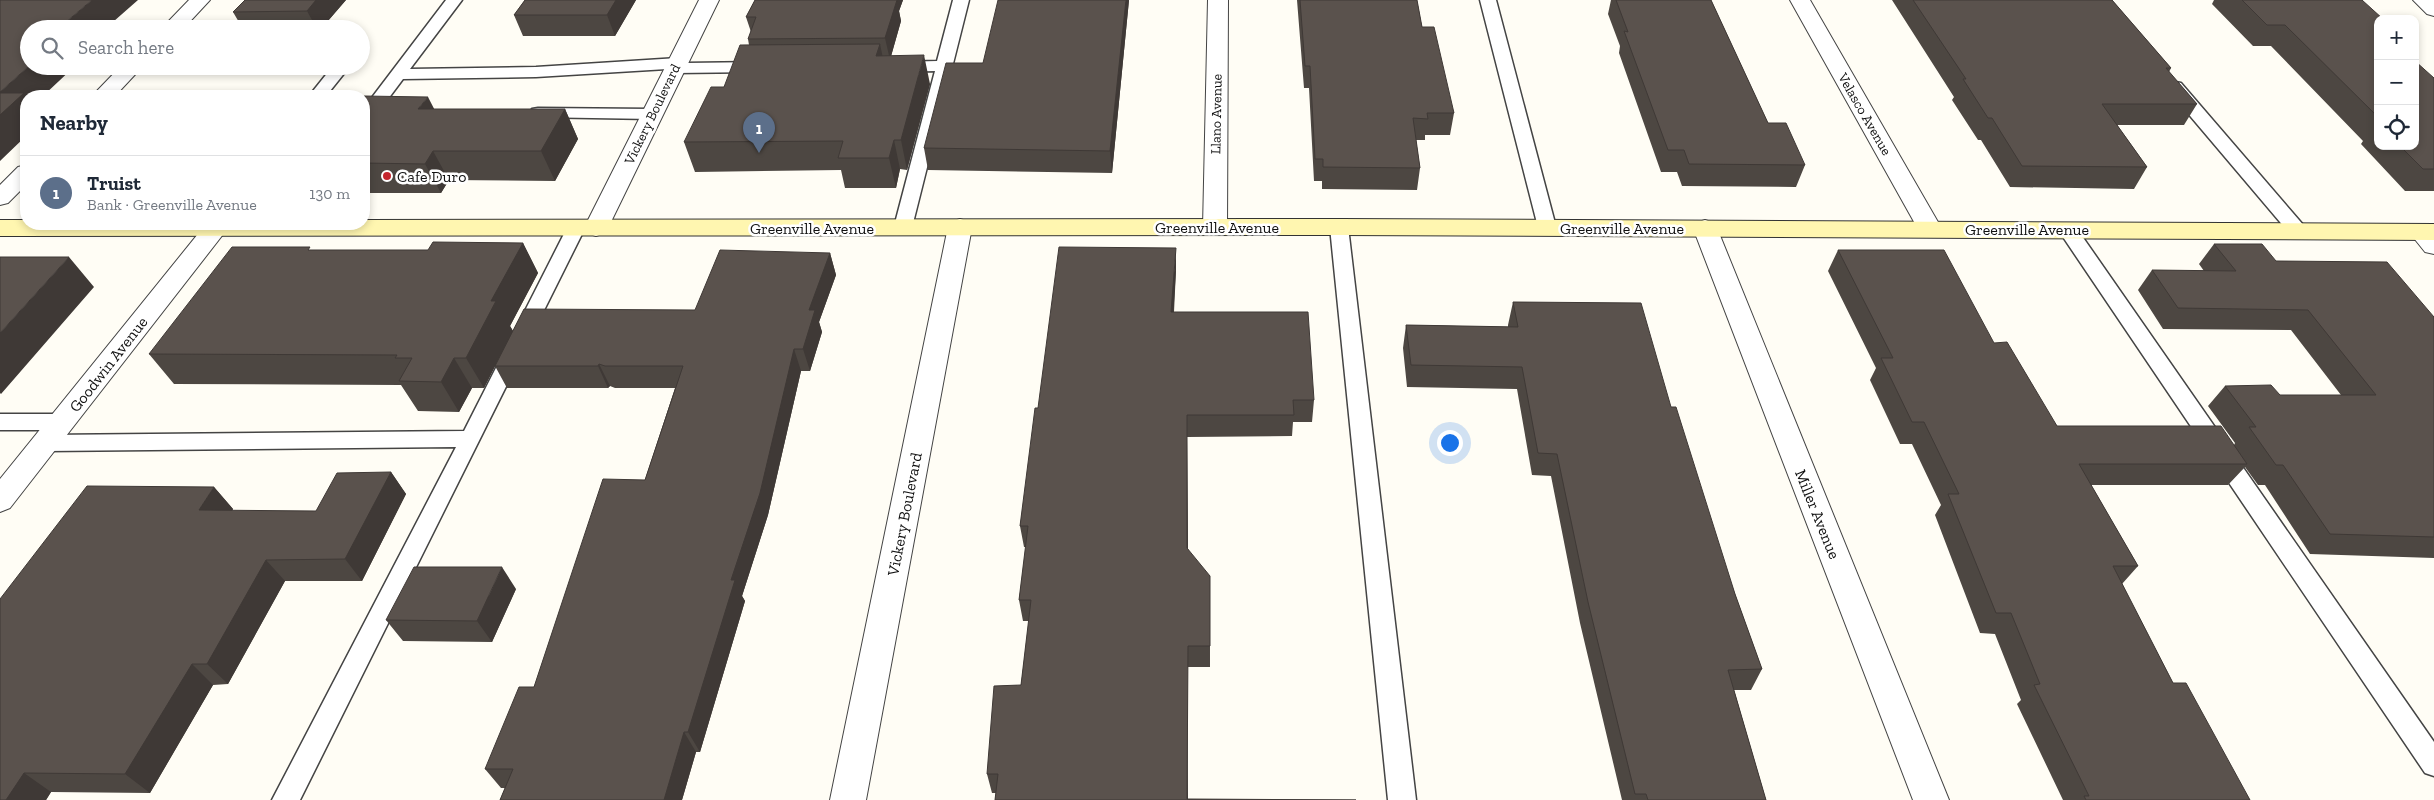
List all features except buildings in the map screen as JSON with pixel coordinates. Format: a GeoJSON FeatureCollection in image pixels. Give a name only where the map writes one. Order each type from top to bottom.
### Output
{"type":"FeatureCollection","features":[{"type":"Feature","properties":{"kind":"main road","name":"Greenville Avenue"},"geometry":{"type":"LineString","coordinates":[[370,227],[1930,229],[2298,231],[2430,237]]}},
{"type":"Feature","properties":{"kind":"main road","name":"Greenville Avenue"},"geometry":{"type":"LineString","coordinates":[[0,228],[20,228]]}},
{"type":"Feature","properties":{"kind":"street"},"geometry":{"type":"LineString","coordinates":[[180,20],[200,0]]}},
{"type":"Feature","properties":{"kind":"street","name":"Vickery Boulevard"},"geometry":{"type":"LineString","coordinates":[[586,228],[652,114],[709,0]]}},
{"type":"Feature","properties":{"kind":"street","name":"Llano Avenue"},"geometry":{"type":"LineString","coordinates":[[1214,227],[1218,0]]}},
{"type":"Feature","properties":{"kind":"street","name":"Velasco Avenue"},"geometry":{"type":"LineString","coordinates":[[1800,0],[1930,229]]}},
{"type":"Feature","properties":{"kind":"street"},"geometry":{"type":"LineString","coordinates":[[2423,0],[2434,10]]}},
{"type":"Feature","properties":{"kind":"street"},"geometry":{"type":"LineString","coordinates":[[109,90],[124,75]]}},
{"type":"Feature","properties":{"kind":"street"},"geometry":{"type":"LineString","coordinates":[[0,198],[20,178]]}},
{"type":"Feature","properties":{"kind":"street","name":"Vickery Boulevard"},"geometry":{"type":"LineString","coordinates":[[848,800],[960,228]]}},
{"type":"Feature","properties":{"kind":"street","name":"Miller Avenue"},"geometry":{"type":"LineString","coordinates":[[1705,228],[1932,800]]}},
{"type":"Feature","properties":{"kind":"street","name":"Goodwin Avenue"},"geometry":{"type":"LineString","coordinates":[[0,500],[214,230]]}},
{"type":"Feature","properties":{"kind":"lane"},"geometry":{"type":"LineString","coordinates":[[370,111],[454,0]]}},
{"type":"Feature","properties":{"kind":"lane"},"geometry":{"type":"LineString","coordinates":[[903,228],[961,0]]}},
{"type":"Feature","properties":{"kind":"lane"},"geometry":{"type":"LineString","coordinates":[[1488,0],[1546,228]]}},
{"type":"Feature","properties":{"kind":"lane"},"geometry":{"type":"LineString","coordinates":[[397,74],[536,72],[676,65],[775,67]]}},
{"type":"Feature","properties":{"kind":"lane"},"geometry":{"type":"LineString","coordinates":[[884,67],[944,66]]}},
{"type":"Feature","properties":{"kind":"lane"},"geometry":{"type":"LineString","coordinates":[[2163,74],[2298,231]]}},
{"type":"Feature","properties":{"kind":"lane"},"geometry":{"type":"LineString","coordinates":[[322,90],[334,75]]}},
{"type":"Feature","properties":{"kind":"lane"},"geometry":{"type":"LineString","coordinates":[[370,115],[389,112]]}},
{"type":"Feature","properties":{"kind":"lane"},"geometry":{"type":"LineString","coordinates":[[518,113],[652,114]]}},
{"type":"Feature","properties":{"kind":"lane"},"geometry":{"type":"LineString","coordinates":[[1339,227],[1402,800]]}},
{"type":"Feature","properties":{"kind":"lane"},"geometry":{"type":"LineString","coordinates":[[286,800],[471,439],[586,228]]}},
{"type":"Feature","properties":{"kind":"lane"},"geometry":{"type":"LineString","coordinates":[[2068,230],[2434,764]]}},
{"type":"Feature","properties":{"kind":"lane"},"geometry":{"type":"LineString","coordinates":[[0,422],[63,422]]}},
{"type":"Feature","properties":{"kind":"lane"},"geometry":{"type":"LineString","coordinates":[[46,443],[471,439]]}},
{"type":"Feature","properties":{"kind":"place","name":"Truist"},"geometry":{"type":"Point","coordinates":[759,153]}},
{"type":"Feature","properties":{"kind":"place","name":"Cafe Duro"},"geometry":{"type":"Point","coordinates":[387,176]}}]}
